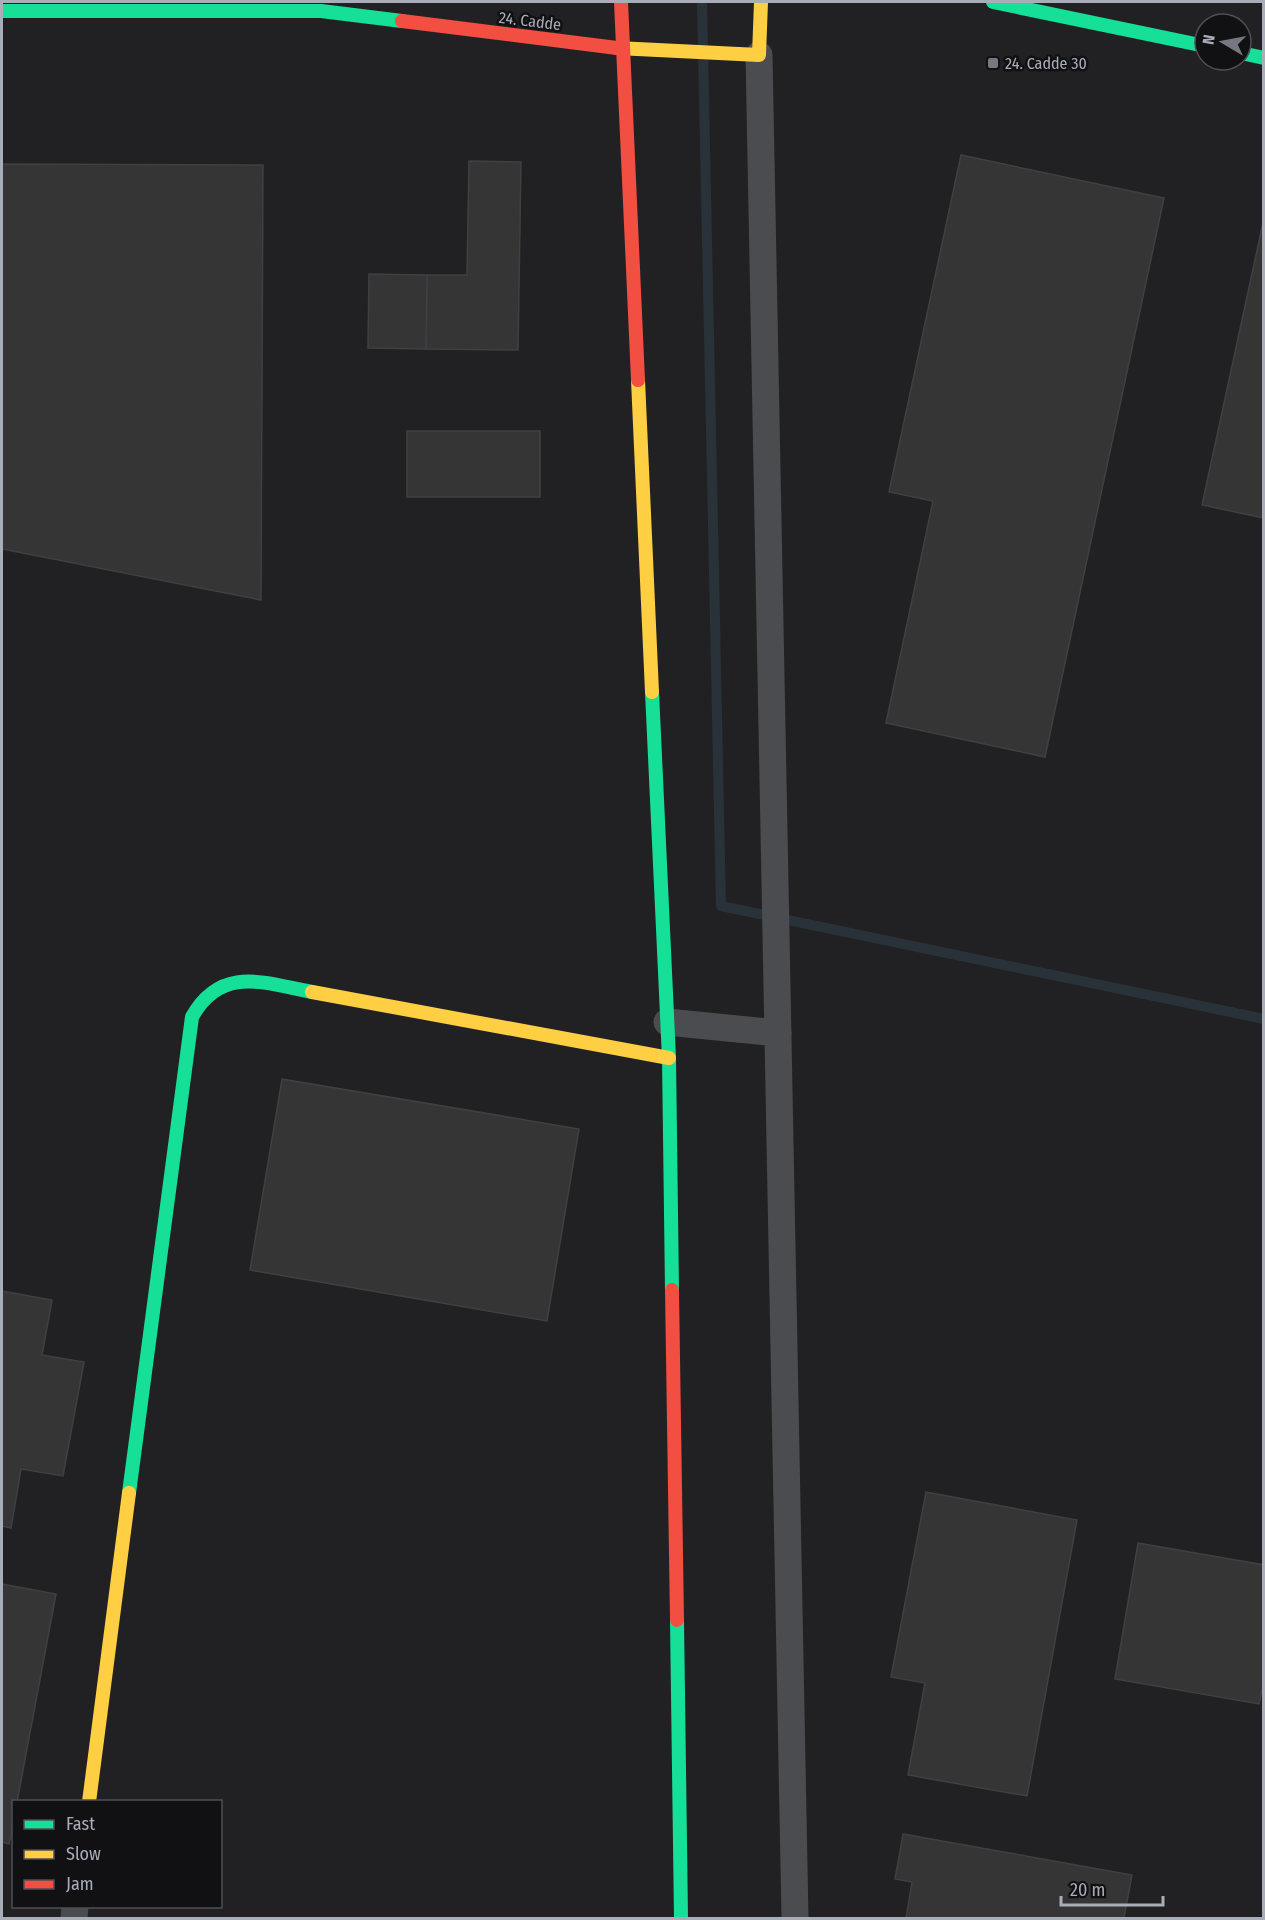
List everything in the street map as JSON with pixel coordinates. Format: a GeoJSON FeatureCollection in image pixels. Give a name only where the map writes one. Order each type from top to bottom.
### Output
{"type":"FeatureCollection","features":[{"type":"Feature","properties":{"kind":"street"},"geometry":{"type":"LineString","coordinates":[[621,2],[669,1058],[681,1918]]}},
{"type":"Feature","properties":{"kind":"street"},"geometry":{"type":"LineString","coordinates":[[761,2],[759,55],[795,1918]]}},
{"type":"Feature","properties":{"kind":"street"},"geometry":{"type":"LineString","coordinates":[[993,2],[1193,44]]}},
{"type":"Feature","properties":{"kind":"street","name":"24. Cadde"},"geometry":{"type":"LineString","coordinates":[[2,11],[321,11],[623,49],[759,55]]}},
{"type":"Feature","properties":{"kind":"street"},"geometry":{"type":"LineString","coordinates":[[89,1800],[192,1017],[199,1004],[208,993],[220,986],[234,981],[249,980],[669,1058]]}},
{"type":"Feature","properties":{"kind":"street"},"geometry":{"type":"LineString","coordinates":[[667,1022],[778,1033]]}},
{"type":"Feature","properties":{"kind":"shaded area"},"geometry":{"type":"Polygon","coordinates":[[[2,2],[1263,2],[1263,1918],[2,1918],[2,2]]]}},
{"type":"Feature","properties":{"kind":"building"},"geometry":{"type":"Polygon","coordinates":[[[961,155],[1164,198],[1045,757],[886,723],[933,501],[889,492],[961,155]]]}},
{"type":"Feature","properties":{"kind":"building"},"geometry":{"type":"Polygon","coordinates":[[[469,161],[521,162],[518,350],[426,349],[427,275],[467,275],[469,161]]]}},
{"type":"Feature","properties":{"kind":"building"},"geometry":{"type":"Polygon","coordinates":[[[2,164],[263,165],[261,600],[2,549],[2,164]]]}},
{"type":"Feature","properties":{"kind":"building"},"geometry":{"type":"Polygon","coordinates":[[[1264,218],[1264,518],[1202,505],[1264,218]]]}},
{"type":"Feature","properties":{"kind":"building"},"geometry":{"type":"Polygon","coordinates":[[[369,274],[427,275],[426,349],[368,348],[369,274]]]}},
{"type":"Feature","properties":{"kind":"building"},"geometry":{"type":"Polygon","coordinates":[[[407,431],[540,431],[540,497],[407,497],[407,431]]]}},
{"type":"Feature","properties":{"kind":"building"},"geometry":{"type":"Polygon","coordinates":[[[282,1079],[579,1129],[547,1321],[250,1270],[282,1079]]]}},
{"type":"Feature","properties":{"kind":"building"},"geometry":{"type":"Polygon","coordinates":[[[2,1291],[52,1300],[42,1355],[84,1362],[63,1476],[21,1469],[11,1528],[2,1526],[2,1291]]]}},
{"type":"Feature","properties":{"kind":"building"},"geometry":{"type":"Polygon","coordinates":[[[926,1492],[1077,1520],[1027,1796],[908,1775],[925,1683],[891,1677],[926,1492]]]}},
{"type":"Feature","properties":{"kind":"building"},"geometry":{"type":"Polygon","coordinates":[[[1138,1543],[1264,1565],[1264,1681],[1259,1704],[1115,1679],[1138,1543]]]}},
{"type":"Feature","properties":{"kind":"building"},"geometry":{"type":"Polygon","coordinates":[[[2,1584],[56,1594],[17,1800],[12,1800],[12,1829],[9,1844],[2,1842],[2,1584]]]}},
{"type":"Feature","properties":{"kind":"building"},"geometry":{"type":"Polygon","coordinates":[[[903,1834],[1132,1875],[1124,1918],[906,1918],[912,1882],[895,1879],[903,1834]]]}},
{"type":"Feature","properties":{"kind":"waterway"},"geometry":{"type":"LineString","coordinates":[[702,2],[721,906],[1264,1019]]}},
{"type":"Feature","properties":{"kind":"traffic: fast"},"geometry":{"type":"LineString","coordinates":[[993,2],[1193,44]]}},
{"type":"Feature","properties":{"kind":"traffic: fast"},"geometry":{"type":"LineString","coordinates":[[2,11],[321,11],[402,21]]}},
{"type":"Feature","properties":{"kind":"traffic: fast"},"geometry":{"type":"LineString","coordinates":[[1253,56],[1264,58]]}},
{"type":"Feature","properties":{"kind":"traffic: fast"},"geometry":{"type":"LineString","coordinates":[[652,692],[669,1058],[672,1290]]}},
{"type":"Feature","properties":{"kind":"traffic: fast"},"geometry":{"type":"LineString","coordinates":[[129,1493],[192,1017],[216,990],[230,984],[261,982],[312,992]]}},
{"type":"Feature","properties":{"kind":"traffic: fast"},"geometry":{"type":"LineString","coordinates":[[677,1620],[681,1918]]}},
{"type":"Feature","properties":{"kind":"traffic: slow"},"geometry":{"type":"LineString","coordinates":[[617,48],[759,55],[761,2]]}},
{"type":"Feature","properties":{"kind":"traffic: slow"},"geometry":{"type":"LineString","coordinates":[[638,380],[652,692]]}},
{"type":"Feature","properties":{"kind":"traffic: slow"},"geometry":{"type":"LineString","coordinates":[[312,992],[669,1058]]}},
{"type":"Feature","properties":{"kind":"traffic: slow"},"geometry":{"type":"LineString","coordinates":[[89,1800],[129,1493]]}},
{"type":"Feature","properties":{"kind":"traffic: jam"},"geometry":{"type":"LineString","coordinates":[[621,2],[638,380]]}},
{"type":"Feature","properties":{"kind":"traffic: jam"},"geometry":{"type":"LineString","coordinates":[[402,21],[617,48]]}},
{"type":"Feature","properties":{"kind":"traffic: jam"},"geometry":{"type":"LineString","coordinates":[[672,1290],[677,1620]]}},
{"type":"Feature","properties":{"kind":"place","name":"24. Cadde 30"},"geometry":{"type":"Point","coordinates":[993,63]}}]}
